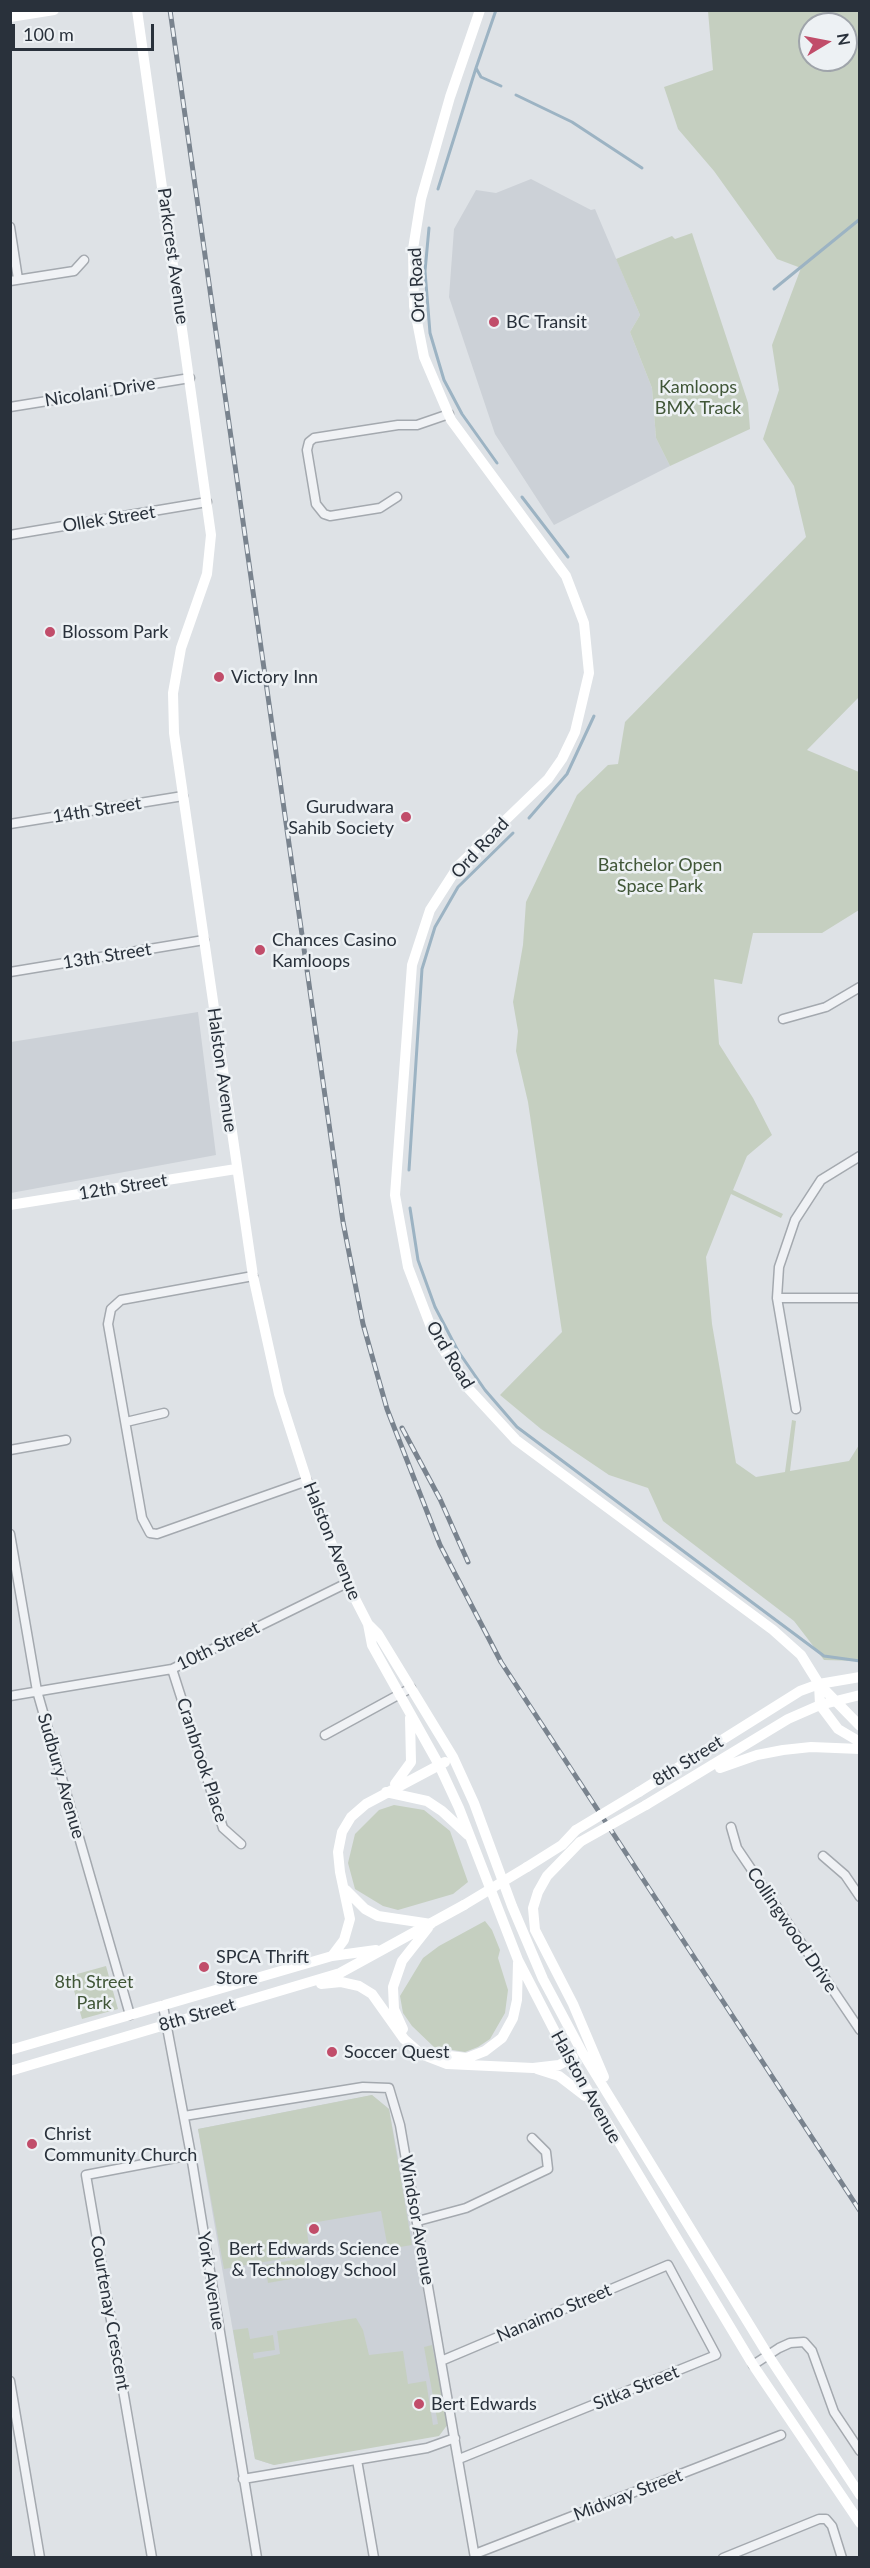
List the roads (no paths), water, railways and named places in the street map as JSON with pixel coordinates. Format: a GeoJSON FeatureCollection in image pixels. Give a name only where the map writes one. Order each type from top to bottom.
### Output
{"type":"FeatureCollection","features":[{"type":"Feature","properties":{"kind":"main road"},"geometry":{"type":"LineString","coordinates":[[10,17],[54,10]]}},
{"type":"Feature","properties":{"kind":"main road","name":"Parkcrest Avenue"},"geometry":{"type":"LineString","coordinates":[[137,10],[207,502]]}},
{"type":"Feature","properties":{"kind":"main road","name":"Ord Road"},"geometry":{"type":"LineString","coordinates":[[480,10],[450,97],[424,188],[413,249],[414,306],[424,357],[448,414],[566,576],[584,623],[589,673],[575,732],[562,759],[548,779],[459,866],[430,910],[412,965],[395,1195],[408,1267],[434,1335],[468,1388],[516,1440],[773,1630],[801,1655],[819,1684]]}},
{"type":"Feature","properties":{"kind":"main road","name":"Halston Avenue"},"geometry":{"type":"LineString","coordinates":[[207,502],[211,535],[207,574],[181,648],[173,693],[174,733],[253,1276],[279,1394],[307,1481],[347,1583],[368,1624],[372,1645],[439,1765],[518,1960],[569,2060],[591,2101],[753,2365],[860,2523]]}},
{"type":"Feature","properties":{"kind":"main road","name":"12th Street"},"geometry":{"type":"LineString","coordinates":[[10,1205],[236,1169]]}},
{"type":"Feature","properties":{"kind":"main road","name":"Halston Avenue"},"geometry":{"type":"LineString","coordinates":[[368,1624],[378,1634],[453,1758],[474,1803],[512,1906],[543,1979],[582,2052],[768,2355],[860,2495]]}},
{"type":"Feature","properties":{"kind":"main road","name":"8th Street"},"geometry":{"type":"LineString","coordinates":[[10,2071],[340,1973],[431,1924],[527,1867],[562,1845],[576,1830],[780,1702],[819,1684],[860,1677]]}},
{"type":"Feature","properties":{"kind":"main road"},"geometry":{"type":"LineString","coordinates":[[819,1684],[860,1726]]}},
{"type":"Feature","properties":{"kind":"main road"},"geometry":{"type":"LineString","coordinates":[[819,1684],[820,1704],[838,1729],[860,1742]]}},
{"type":"Feature","properties":{"kind":"main road","name":"8th Street"},"geometry":{"type":"LineString","coordinates":[[562,1845],[580,1842],[682,1785],[788,1719],[820,1704],[860,1695]]}},
{"type":"Feature","properties":{"kind":"main road"},"geometry":{"type":"LineString","coordinates":[[386,1792],[403,1776],[411,1762],[409,1712]]}},
{"type":"Feature","properties":{"kind":"main road"},"geometry":{"type":"LineString","coordinates":[[682,1785],[729,1764],[757,1755],[810,1747],[860,1749]]}},
{"type":"Feature","properties":{"kind":"main road"},"geometry":{"type":"LineString","coordinates":[[332,1956],[348,1931],[349,1907],[339,1872],[338,1852],[342,1832],[351,1818],[366,1804],[453,1758]]}},
{"type":"Feature","properties":{"kind":"main road"},"geometry":{"type":"LineString","coordinates":[[386,1792],[427,1801],[442,1810],[470,1837]]}},
{"type":"Feature","properties":{"kind":"main road"},"geometry":{"type":"LineString","coordinates":[[580,1842],[547,1876],[538,1892],[534,1908],[535,1930],[573,2004],[626,2127]]}},
{"type":"Feature","properties":{"kind":"main road"},"geometry":{"type":"LineString","coordinates":[[345,1889],[365,1909],[378,1916],[431,1924],[402,1961],[393,1987],[394,2010],[402,2029],[414,2042],[433,2054],[467,2058],[485,2051],[502,2038],[513,2018],[517,2000],[518,1960]]}},
{"type":"Feature","properties":{"kind":"main road","name":"8th Street"},"geometry":{"type":"LineString","coordinates":[[10,2050],[332,1956],[379,1950]]}},
{"type":"Feature","properties":{"kind":"main road"},"geometry":{"type":"LineString","coordinates":[[300,1985],[341,1982],[358,1986],[372,1994],[404,2039],[421,2054],[447,2064],[533,2068],[559,2065],[582,2052]]}},
{"type":"Feature","properties":{"kind":"main road"},"geometry":{"type":"LineString","coordinates":[[533,2068],[559,2076],[591,2101]]}},
{"type":"Feature","properties":{"kind":"street"},"geometry":{"type":"LineString","coordinates":[[10,227],[14,280],[75,271],[84,260]]}},
{"type":"Feature","properties":{"kind":"street","name":"Nicolani Drive"},"geometry":{"type":"LineString","coordinates":[[10,407],[190,378]]}},
{"type":"Feature","properties":{"kind":"street"},"geometry":{"type":"LineString","coordinates":[[397,497],[380,508],[330,516],[324,514],[316,504],[308,450],[309,442],[314,438],[398,425],[417,425],[448,414]]}},
{"type":"Feature","properties":{"kind":"street","name":"Ollek Street"},"geometry":{"type":"LineString","coordinates":[[10,535],[207,502]]}},
{"type":"Feature","properties":{"kind":"street","name":"14th Street"},"geometry":{"type":"LineString","coordinates":[[10,824],[183,796]]}},
{"type":"Feature","properties":{"kind":"street","name":"13th Street"},"geometry":{"type":"LineString","coordinates":[[10,972],[204,940]]}},
{"type":"Feature","properties":{"kind":"street"},"geometry":{"type":"LineString","coordinates":[[783,1019],[826,1007],[860,987]]}},
{"type":"Feature","properties":{"kind":"street"},"geometry":{"type":"LineString","coordinates":[[796,1409],[777,1298],[779,1267],[795,1220],[821,1180],[860,1156]]}},
{"type":"Feature","properties":{"kind":"street"},"geometry":{"type":"LineString","coordinates":[[253,1276],[121,1300],[111,1309],[108,1324],[142,1518],[150,1533],[165,1532],[307,1481]]}},
{"type":"Feature","properties":{"kind":"street"},"geometry":{"type":"LineString","coordinates":[[777,1298],[860,1298]]}},
{"type":"Feature","properties":{"kind":"street"},"geometry":{"type":"LineString","coordinates":[[126,1422],[164,1413]]}},
{"type":"Feature","properties":{"kind":"street"},"geometry":{"type":"LineString","coordinates":[[10,1450],[66,1440]]}},
{"type":"Feature","properties":{"kind":"street","name":"Sudbury Avenue"},"geometry":{"type":"LineString","coordinates":[[10,1534],[37,1691],[130,2015]]}},
{"type":"Feature","properties":{"kind":"street","name":"10th Street"},"geometry":{"type":"LineString","coordinates":[[10,1696],[172,1669],[347,1583]]}},
{"type":"Feature","properties":{"kind":"street","name":"Cranbrook Place"},"geometry":{"type":"LineString","coordinates":[[172,1669],[223,1828],[241,1844]]}},
{"type":"Feature","properties":{"kind":"street"},"geometry":{"type":"LineString","coordinates":[[325,1735],[411,1688]]}},
{"type":"Feature","properties":{"kind":"street","name":"Collingwood Drive"},"geometry":{"type":"LineString","coordinates":[[731,1827],[737,1848],[860,2030]]}},
{"type":"Feature","properties":{"kind":"street"},"geometry":{"type":"LineString","coordinates":[[823,1856],[844,1875],[860,1897]]}},
{"type":"Feature","properties":{"kind":"street","name":"York Avenue"},"geometry":{"type":"LineString","coordinates":[[163,2006],[191,2156],[257,2558]]}},
{"type":"Feature","properties":{"kind":"street","name":"Windsor Avenue"},"geometry":{"type":"LineString","coordinates":[[184,2116],[363,2087],[389,2088],[400,2125],[418,2221],[475,2556]]}},
{"type":"Feature","properties":{"kind":"street"},"geometry":{"type":"LineString","coordinates":[[418,2221],[466,2208],[548,2169],[546,2152],[532,2138]]}},
{"type":"Feature","properties":{"kind":"street","name":"Courtenay Crescent"},"geometry":{"type":"LineString","coordinates":[[152,2558],[86,2175],[191,2156]]}},
{"type":"Feature","properties":{"kind":"street","name":"Nanaimo Street"},"geometry":{"type":"LineString","coordinates":[[441,2361],[668,2265]]}},
{"type":"Feature","properties":{"kind":"street","name":"Sitka Street"},"geometry":{"type":"LineString","coordinates":[[459,2459],[716,2355],[668,2265]]}},
{"type":"Feature","properties":{"kind":"street"},"geometry":{"type":"LineString","coordinates":[[753,2365],[790,2343],[804,2342],[812,2351],[834,2412],[860,2451]]}},
{"type":"Feature","properties":{"kind":"street"},"geometry":{"type":"LineString","coordinates":[[10,2381],[40,2558]]}},
{"type":"Feature","properties":{"kind":"street","name":"Midway Street"},"geometry":{"type":"LineString","coordinates":[[475,2556],[781,2435]]}},
{"type":"Feature","properties":{"kind":"street"},"geometry":{"type":"LineString","coordinates":[[243,2479],[427,2448],[455,2438]]}},
{"type":"Feature","properties":{"kind":"street"},"geometry":{"type":"LineString","coordinates":[[357,2460],[374,2558]]}},
{"type":"Feature","properties":{"kind":"street"},"geometry":{"type":"LineString","coordinates":[[723,2558],[819,2518],[826,2519],[832,2526],[842,2558]]}},
{"type":"Feature","properties":{"kind":"waterway"},"geometry":{"type":"LineString","coordinates":[[496,10],[476,68],[481,77],[501,86]]}},
{"type":"Feature","properties":{"kind":"waterway"},"geometry":{"type":"LineString","coordinates":[[438,189],[476,68]]}},
{"type":"Feature","properties":{"kind":"waterway"},"geometry":{"type":"LineString","coordinates":[[516,95],[572,122],[642,168]]}},
{"type":"Feature","properties":{"kind":"waterway"},"geometry":{"type":"LineString","coordinates":[[774,289],[860,219]]}},
{"type":"Feature","properties":{"kind":"waterway"},"geometry":{"type":"LineString","coordinates":[[429,228],[425,271],[430,333],[444,380],[462,414],[497,463]]}},
{"type":"Feature","properties":{"kind":"waterway"},"geometry":{"type":"LineString","coordinates":[[522,497],[568,557]]}},
{"type":"Feature","properties":{"kind":"waterway"},"geometry":{"type":"LineString","coordinates":[[529,818],[567,774],[594,716]]}},
{"type":"Feature","properties":{"kind":"waterway"},"geometry":{"type":"LineString","coordinates":[[409,1170],[422,969],[435,927],[458,887],[513,833]]}},
{"type":"Feature","properties":{"kind":"waterway"},"geometry":{"type":"LineString","coordinates":[[410,1208],[418,1260],[435,1307],[458,1351],[485,1390],[517,1427],[824,1656],[860,1661]]}},
{"type":"Feature","properties":{"kind":"railway"},"geometry":{"type":"LineString","coordinates":[[170,10],[343,1222],[363,1324],[387,1409],[440,1545],[501,1662],[860,2211]]}},
{"type":"Feature","properties":{"kind":"railway"},"geometry":{"type":"LineString","coordinates":[[402,1428],[440,1499],[468,1562]]}},
{"type":"Feature","properties":{"kind":"place","name":"BC Transit"},"geometry":{"type":"Point","coordinates":[494,322]}},
{"type":"Feature","properties":{"kind":"place","name":"Blossom Park"},"geometry":{"type":"Point","coordinates":[50,632]}},
{"type":"Feature","properties":{"kind":"place","name":"Victory Inn"},"geometry":{"type":"Point","coordinates":[219,677]}},
{"type":"Feature","properties":{"kind":"place","name":"Gurudwara Sahib Society"},"geometry":{"type":"Point","coordinates":[406,817]}},
{"type":"Feature","properties":{"kind":"place","name":"Chances Casino Kamloops"},"geometry":{"type":"Point","coordinates":[260,950]}},
{"type":"Feature","properties":{"kind":"place","name":"SPCA Thrift Store"},"geometry":{"type":"Point","coordinates":[204,1967]}},
{"type":"Feature","properties":{"kind":"place","name":"Soccer Quest"},"geometry":{"type":"Point","coordinates":[332,2052]}},
{"type":"Feature","properties":{"kind":"place","name":"Christ Community Church"},"geometry":{"type":"Point","coordinates":[32,2144]}},
{"type":"Feature","properties":{"kind":"place","name":"Bert Edwards Science & Technology School"},"geometry":{"type":"Point","coordinates":[314,2229]}},
{"type":"Feature","properties":{"kind":"place","name":"Bert Edwards"},"geometry":{"type":"Point","coordinates":[419,2404]}},
{"type":"Feature","properties":{"kind":"park label","name":"Kamloops BMX Track"},"geometry":{"type":"Point","coordinates":[698,397]}},
{"type":"Feature","properties":{"kind":"park label","name":"Batchelor Open Space Park"},"geometry":{"type":"Point","coordinates":[660,875]}},
{"type":"Feature","properties":{"kind":"park label","name":"8th Street Park"},"geometry":{"type":"Point","coordinates":[94,1992]}}]}
